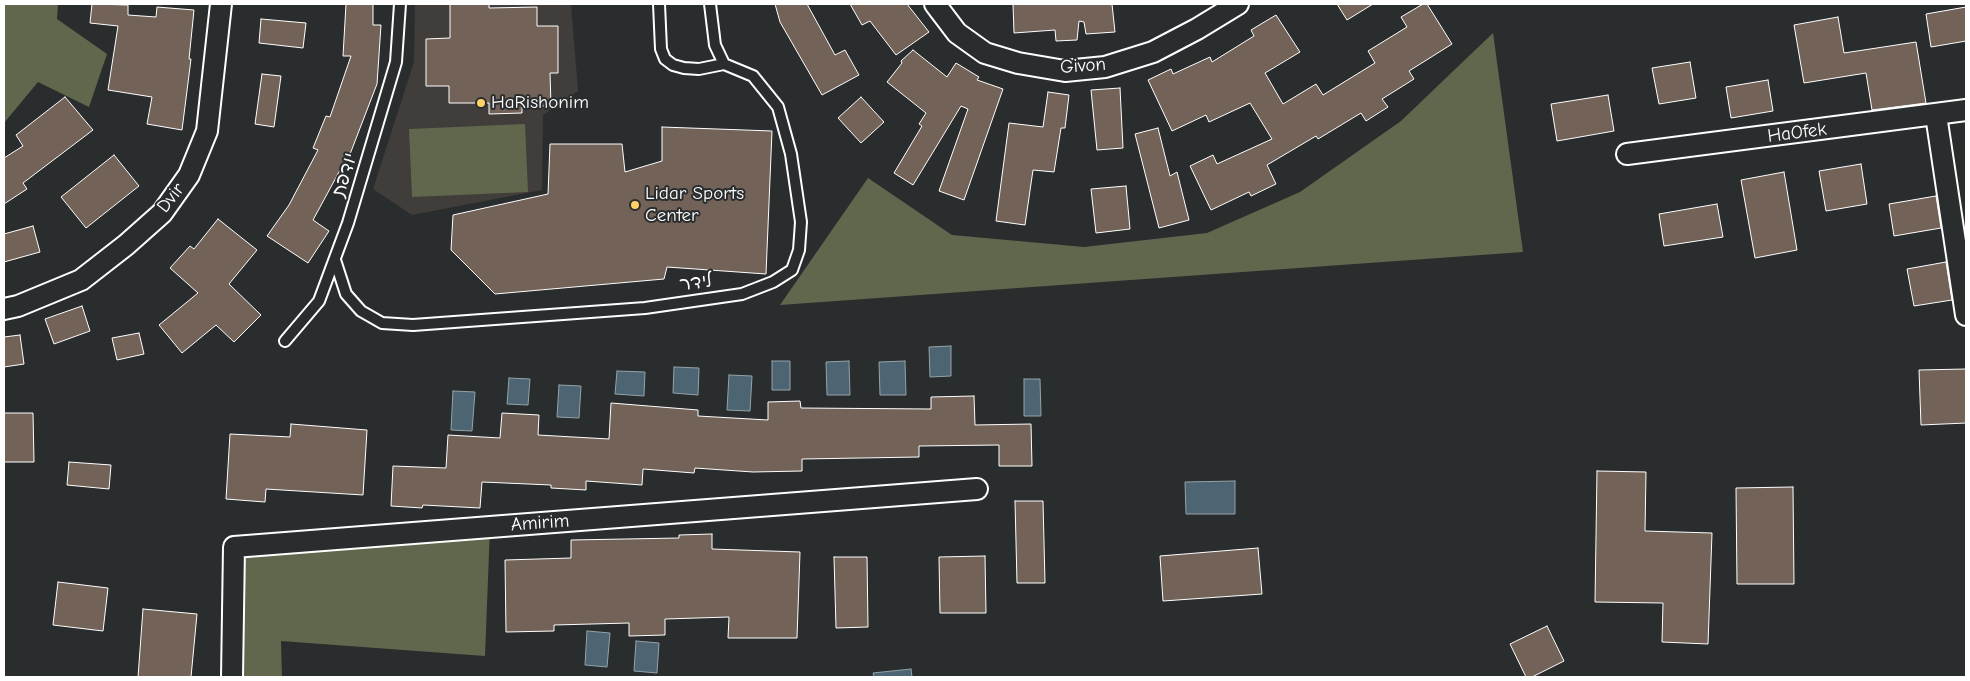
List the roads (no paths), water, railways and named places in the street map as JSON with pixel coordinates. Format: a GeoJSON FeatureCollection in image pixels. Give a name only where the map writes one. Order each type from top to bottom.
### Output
{"type":"FeatureCollection","features":[{"type":"Feature","properties":{"kind":"street","name":"Dvir"},"geometry":{"type":"LineString","coordinates":[[4,309],[18,306],[82,280],[126,246],[162,213],[189,175],[207,131],[221,4]]}},
{"type":"Feature","properties":{"kind":"street","name":"Givon"},"geometry":{"type":"LineString","coordinates":[[935,4],[957,33],[985,53],[1018,63],[1065,72],[1105,67],[1153,52],[1197,30],[1238,4]]}},
{"type":"Feature","properties":{"kind":"street","name":"HaOfek"},"geometry":{"type":"LineString","coordinates":[[1627,154],[1966,110]]}},
{"type":"Feature","properties":{"kind":"street"},"geometry":{"type":"LineString","coordinates":[[1936,115],[1966,315]]}},
{"type":"Feature","properties":{"kind":"street","name":"Amirim"},"geometry":{"type":"LineString","coordinates":[[232,677],[234,547],[977,489]]}},
{"type":"Feature","properties":{"kind":"lane","name":"יודפת"},"geometry":{"type":"LineString","coordinates":[[285,341],[319,301],[336,260],[364,175],[396,62],[400,4]]}},
{"type":"Feature","properties":{"kind":"lane"},"geometry":{"type":"LineString","coordinates":[[660,4],[660,49],[665,59],[672,65],[700,69],[724,64],[715,45],[710,4]]}},
{"type":"Feature","properties":{"kind":"lane","name":"לידר"},"geometry":{"type":"LineString","coordinates":[[336,260],[346,294],[361,311],[382,324],[413,325],[645,308],[742,294],[773,282],[792,270],[799,250],[801,222],[791,154],[778,107],[753,76],[724,64]]}},
{"type":"Feature","properties":{"kind":"water"},"geometry":{"type":"Polygon","coordinates":[[[951,346],[951,376],[930,377],[929,347],[951,346]]]}},
{"type":"Feature","properties":{"kind":"water"},"geometry":{"type":"Polygon","coordinates":[[[772,361],[790,361],[790,390],[772,390],[772,361]]]}},
{"type":"Feature","properties":{"kind":"water"},"geometry":{"type":"Polygon","coordinates":[[[849,361],[850,395],[827,395],[826,362],[849,361]]]}},
{"type":"Feature","properties":{"kind":"water"},"geometry":{"type":"Polygon","coordinates":[[[905,361],[906,395],[880,395],[879,362],[905,361]]]}},
{"type":"Feature","properties":{"kind":"water"},"geometry":{"type":"Polygon","coordinates":[[[674,367],[699,368],[698,395],[673,393],[674,367]]]}},
{"type":"Feature","properties":{"kind":"water"},"geometry":{"type":"Polygon","coordinates":[[[617,371],[645,372],[644,396],[615,394],[617,371]]]}},
{"type":"Feature","properties":{"kind":"water"},"geometry":{"type":"Polygon","coordinates":[[[729,375],[752,376],[750,411],[727,410],[729,375]]]}},
{"type":"Feature","properties":{"kind":"water"},"geometry":{"type":"Polygon","coordinates":[[[509,378],[530,379],[528,405],[507,404],[509,378]]]}},
{"type":"Feature","properties":{"kind":"water"},"geometry":{"type":"Polygon","coordinates":[[[1024,379],[1040,379],[1041,416],[1024,416],[1024,379]]]}},
{"type":"Feature","properties":{"kind":"water"},"geometry":{"type":"Polygon","coordinates":[[[559,385],[581,386],[579,418],[557,417],[559,385]]]}},
{"type":"Feature","properties":{"kind":"water"},"geometry":{"type":"Polygon","coordinates":[[[453,391],[475,392],[472,431],[451,430],[453,391]]]}},
{"type":"Feature","properties":{"kind":"water"},"geometry":{"type":"Polygon","coordinates":[[[1235,481],[1235,514],[1186,514],[1185,482],[1235,481]]]}},
{"type":"Feature","properties":{"kind":"water"},"geometry":{"type":"Polygon","coordinates":[[[587,631],[610,633],[607,667],[585,665],[587,631]]]}},
{"type":"Feature","properties":{"kind":"water"},"geometry":{"type":"Polygon","coordinates":[[[636,641],[659,643],[657,673],[634,671],[636,641]]]}},
{"type":"Feature","properties":{"kind":"water"},"geometry":{"type":"Polygon","coordinates":[[[911,669],[912,677],[874,677],[873,673],[911,669]]]}},
{"type":"Feature","properties":{"kind":"place","name":"HaRishonim"},"geometry":{"type":"Point","coordinates":[481,103]}},
{"type":"Feature","properties":{"kind":"place","name":"Lidar Sports Center"},"geometry":{"type":"Point","coordinates":[635,205]}}]}
